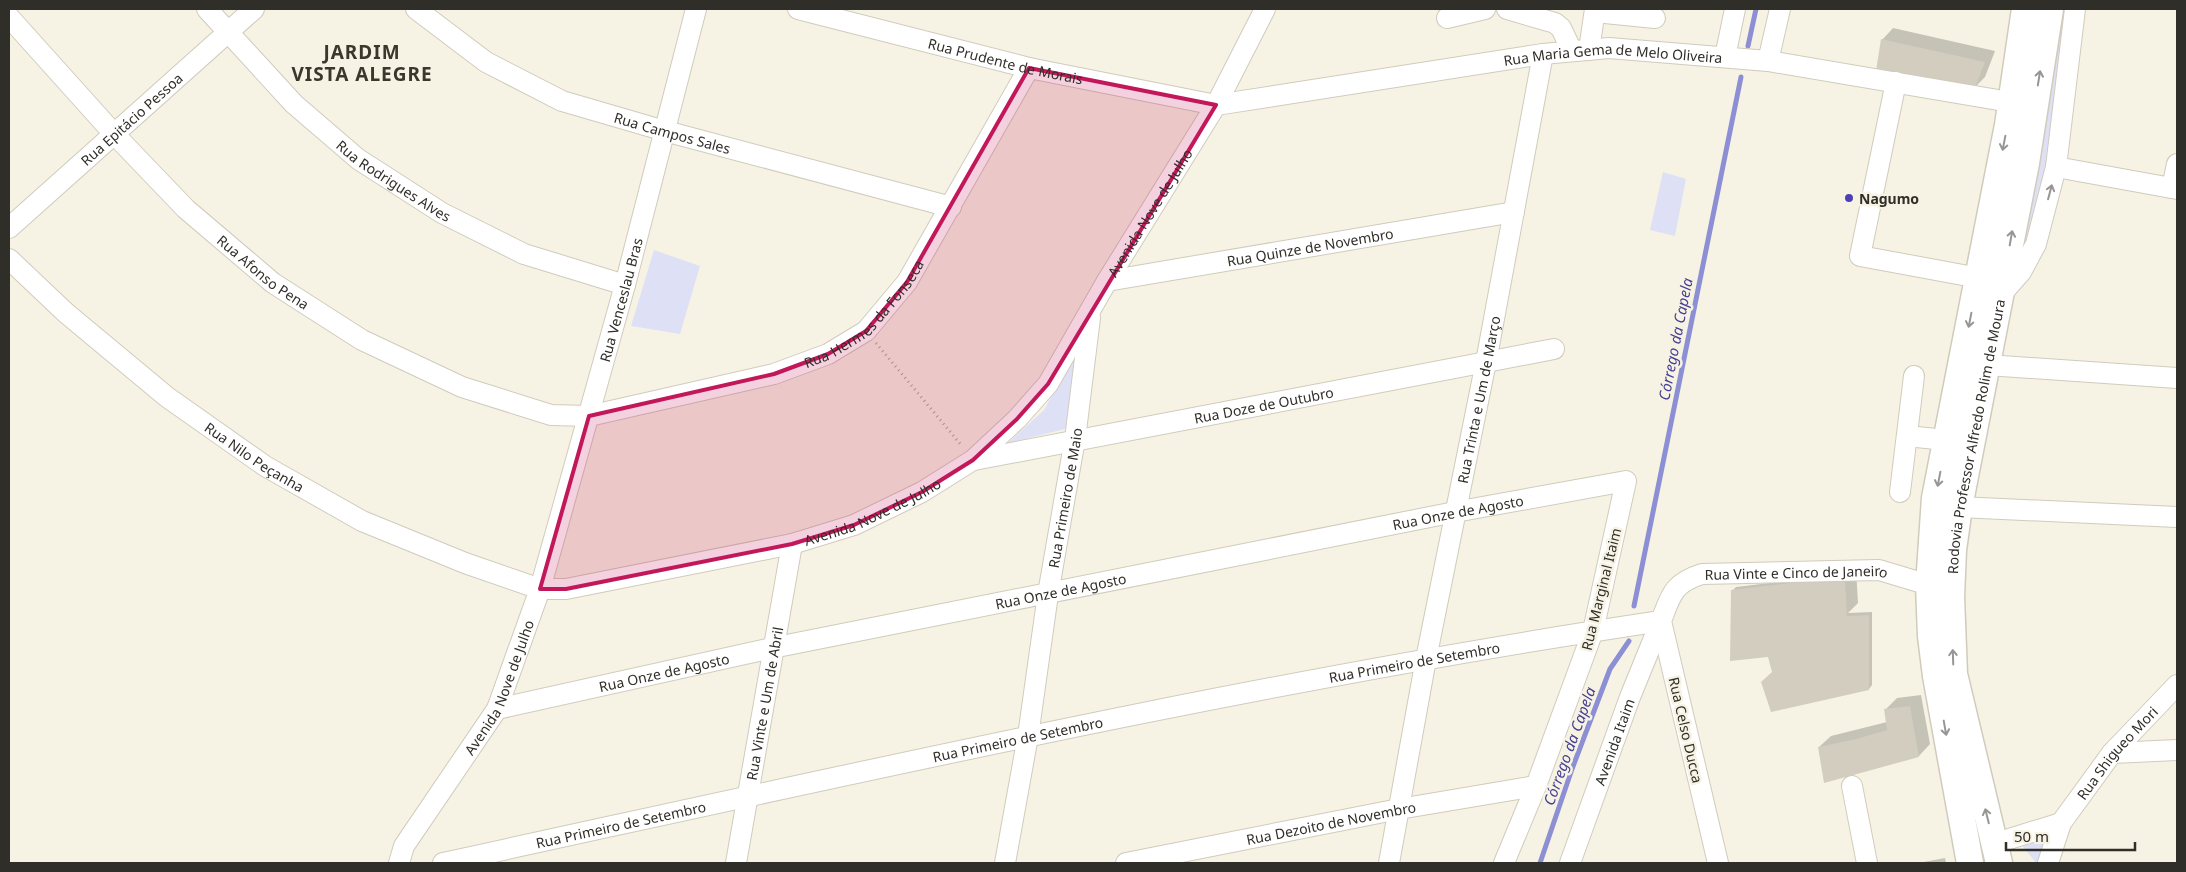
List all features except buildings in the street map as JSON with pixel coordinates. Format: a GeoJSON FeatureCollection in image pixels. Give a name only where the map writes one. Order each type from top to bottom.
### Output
{"type":"FeatureCollection","features":[{"type":"Feature","properties":{"kind":"main road","name":"Rodovia Professor Alfredo Rolim de Moura"},"geometry":{"type":"LineString","coordinates":[[1970,863],[1936,676],[1931,636],[1929,584],[1935,498],[2008,125],[2025,9]]}},
{"type":"Feature","properties":{"kind":"main road","name":"Rodovia Professor Alfredo Rolim de Moura"},"geometry":{"type":"LineString","coordinates":[[2000,855],[1954,674],[1951,597],[1952,550],[1999,296],[2026,163],[2050,9]]}},
{"type":"Feature","properties":{"kind":"street","name":"Rua Rodrigues Alves"},"geometry":{"type":"LineString","coordinates":[[207,9],[294,104],[358,159],[426,203],[524,254],[625,285]]}},
{"type":"Feature","properties":{"kind":"street","name":"Rua Epitácio Pessoa"},"geometry":{"type":"LineString","coordinates":[[9,228],[254,9]]}},
{"type":"Feature","properties":{"kind":"street","name":"Rua Campos Sales"},"geometry":{"type":"LineString","coordinates":[[416,9],[486,62],[562,101],[664,131],[950,207]]}},
{"type":"Feature","properties":{"kind":"street","name":"Rua Venceslau Bras"},"geometry":{"type":"LineString","coordinates":[[540,589],[625,285],[696,9]]}},
{"type":"Feature","properties":{"kind":"street","name":"Rua Prudente de Morais"},"geometry":{"type":"LineString","coordinates":[[798,9],[1029,68],[1216,105]]}},
{"type":"Feature","properties":{"kind":"street","name":"Avenida Nove de Julho"},"geometry":{"type":"LineString","coordinates":[[399,863],[404,846],[497,709],[540,589],[566,589],[792,544],[854,525],[922,492],[973,460],[1017,420],[1048,384],[1106,281],[1216,105],[1265,9]]}},
{"type":"Feature","properties":{"kind":"street"},"geometry":{"type":"LineString","coordinates":[[1447,18],[1485,9]]}},
{"type":"Feature","properties":{"kind":"street"},"geometry":{"type":"LineString","coordinates":[[1507,9],[1555,23],[1580,51],[1595,10],[1655,18]]}},
{"type":"Feature","properties":{"kind":"street"},"geometry":{"type":"LineString","coordinates":[[1724,57],[1735,9]]}},
{"type":"Feature","properties":{"kind":"street"},"geometry":{"type":"LineString","coordinates":[[1768,61],[1780,9]]}},
{"type":"Feature","properties":{"kind":"street"},"geometry":{"type":"LineString","coordinates":[[1999,296],[2021,272],[2036,244],[2056,167],[2075,9]]}},
{"type":"Feature","properties":{"kind":"street","name":"Rua Afonso Pena"},"geometry":{"type":"LineString","coordinates":[[9,18],[115,135],[186,209],[273,283],[362,340],[462,387],[551,415],[589,416]]}},
{"type":"Feature","properties":{"kind":"street","name":"Rua Maria Gema de Melo Oliveira"},"geometry":{"type":"LineString","coordinates":[[1216,105],[1543,54],[1609,48],[1768,61],[2010,102]]}},
{"type":"Feature","properties":{"kind":"street","name":"Rua Trinta e Um de Março"},"geometry":{"type":"LineString","coordinates":[[1390,863],[1426,659],[1486,362],[1543,54]]}},
{"type":"Feature","properties":{"kind":"street","name":"Rua Hermes da Fonseca"},"geometry":{"type":"LineString","coordinates":[[589,416],[774,374],[828,354],[866,331],[907,282],[1029,68]]}},
{"type":"Feature","properties":{"kind":"street"},"geometry":{"type":"LineString","coordinates":[[1896,82],[1860,256],[1979,278]]}},
{"type":"Feature","properties":{"kind":"street"},"geometry":{"type":"LineString","coordinates":[[2056,167],[2175,189],[2177,164]]}},
{"type":"Feature","properties":{"kind":"street","name":"Rua Quinze de Novembro"},"geometry":{"type":"LineString","coordinates":[[1106,281],[1514,212]]}},
{"type":"Feature","properties":{"kind":"street","name":"Rua Nilo Peçanha"},"geometry":{"type":"LineString","coordinates":[[9,259],[66,313],[167,397],[265,466],[362,521],[465,563],[540,589]]}},
{"type":"Feature","properties":{"kind":"street","name":"Rua Primeiro de Maio"},"geometry":{"type":"LineString","coordinates":[[1005,863],[1028,736],[1048,594],[1075,440],[1091,309]]}},
{"type":"Feature","properties":{"kind":"street","name":"Rua Doze de Outubro"},"geometry":{"type":"LineString","coordinates":[[973,460],[1554,349]]}},
{"type":"Feature","properties":{"kind":"street"},"geometry":{"type":"LineString","coordinates":[[1987,365],[2177,378]]}},
{"type":"Feature","properties":{"kind":"street"},"geometry":{"type":"LineString","coordinates":[[1900,492],[1914,376]]}},
{"type":"Feature","properties":{"kind":"street"},"geometry":{"type":"LineString","coordinates":[[1907,436],[1946,440]]}},
{"type":"Feature","properties":{"kind":"street","name":"Rua Onze de Agosto"},"geometry":{"type":"LineString","coordinates":[[497,709],[772,648],[1455,512],[1626,481]]}},
{"type":"Feature","properties":{"kind":"street","name":"Rua Marginal Itaim"},"geometry":{"type":"LineString","coordinates":[[1504,863],[1536,786],[1593,631],[1626,481]]}},
{"type":"Feature","properties":{"kind":"street"},"geometry":{"type":"LineString","coordinates":[[1959,507],[2177,517]]}},
{"type":"Feature","properties":{"kind":"street","name":"Rua Vinte e Um de Abril"},"geometry":{"type":"LineString","coordinates":[[736,863],[772,648],[792,544]]}},
{"type":"Feature","properties":{"kind":"street","name":"Rua Vinte e Cinco de Janeiro"},"geometry":{"type":"LineString","coordinates":[[1661,621],[1670,597],[1684,580],[1702,574],[1879,570],[1929,584]]}},
{"type":"Feature","properties":{"kind":"street","name":"Rua Primeiro de Setembro"},"geometry":{"type":"LineString","coordinates":[[443,863],[1028,736],[1426,659],[1661,621]]}},
{"type":"Feature","properties":{"kind":"street","name":"Avenida Itaim"},"geometry":{"type":"LineString","coordinates":[[1570,863],[1630,697],[1661,621]]}},
{"type":"Feature","properties":{"kind":"street","name":"Rua Celso Ducca"},"geometry":{"type":"LineString","coordinates":[[1661,621],[1718,863]]}},
{"type":"Feature","properties":{"kind":"street","name":"Rua Shigueo Mori"},"geometry":{"type":"LineString","coordinates":[[2048,863],[2061,823],[2112,753],[2177,685]]}},
{"type":"Feature","properties":{"kind":"street"},"geometry":{"type":"LineString","coordinates":[[2112,753],[2177,750]]}},
{"type":"Feature","properties":{"kind":"street","name":"Rua Dezoito de Novembro"},"geometry":{"type":"LineString","coordinates":[[1126,863],[1399,809],[1536,786]]}},
{"type":"Feature","properties":{"kind":"street"},"geometry":{"type":"LineString","coordinates":[[1852,786],[1866,863]]}},
{"type":"Feature","properties":{"kind":"street"},"geometry":{"type":"LineString","coordinates":[[2000,855],[2061,823]]}},
{"type":"Feature","properties":{"kind":"path"},"geometry":{"type":"LineString","coordinates":[[866,331],[973,460]]}},
{"type":"Feature","properties":{"kind":"highlighted area"},"geometry":{"type":"Polygon","coordinates":[[[1029,68],[1216,105],[1048,384],[1017,419],[973,460],[922,492],[854,525],[792,544],[566,589],[540,589],[589,416],[774,374],[828,354],[866,331],[907,282],[1029,68]]]}},
{"type":"Feature","properties":{"kind":"shaded area"},"geometry":{"type":"Polygon","coordinates":[[[2056,9],[2069,9],[2050,167],[2016,267],[2056,9]]]}},
{"type":"Feature","properties":{"kind":"shaded area"},"geometry":{"type":"Polygon","coordinates":[[[1663,172],[1686,179],[1675,236],[1650,230],[1663,172]]]}},
{"type":"Feature","properties":{"kind":"shaded area"},"geometry":{"type":"Polygon","coordinates":[[[654,250],[700,266],[680,334],[631,326],[654,250]]]}},
{"type":"Feature","properties":{"kind":"shaded area"},"geometry":{"type":"Polygon","coordinates":[[[1079,346],[1072,399],[1065,429],[1008,443],[1044,410],[1079,346]]]}},
{"type":"Feature","properties":{"kind":"shaded area"},"geometry":{"type":"Polygon","coordinates":[[[2049,835],[2041,863],[2036,863],[2021,844],[2049,835]]]}},
{"type":"Feature","properties":{"kind":"waterway","name":"Córrego da Capela"},"geometry":{"type":"LineString","coordinates":[[1748,46],[1756,9]]}},
{"type":"Feature","properties":{"kind":"waterway","name":"Córrego da Capela"},"geometry":{"type":"LineString","coordinates":[[1634,606],[1741,77]]}},
{"type":"Feature","properties":{"kind":"waterway","name":"Córrego da Capela"},"geometry":{"type":"LineString","coordinates":[[1540,863],[1572,769],[1610,669],[1629,641]]}},
{"type":"Feature","properties":{"kind":"place","name":"Nagumo"},"geometry":{"type":"Point","coordinates":[1849,198]}},
{"type":"Feature","properties":{"kind":"district","name":"JARDIM VISTA ALEGRE"},"geometry":{"type":"Point","coordinates":[362,63]}}]}
